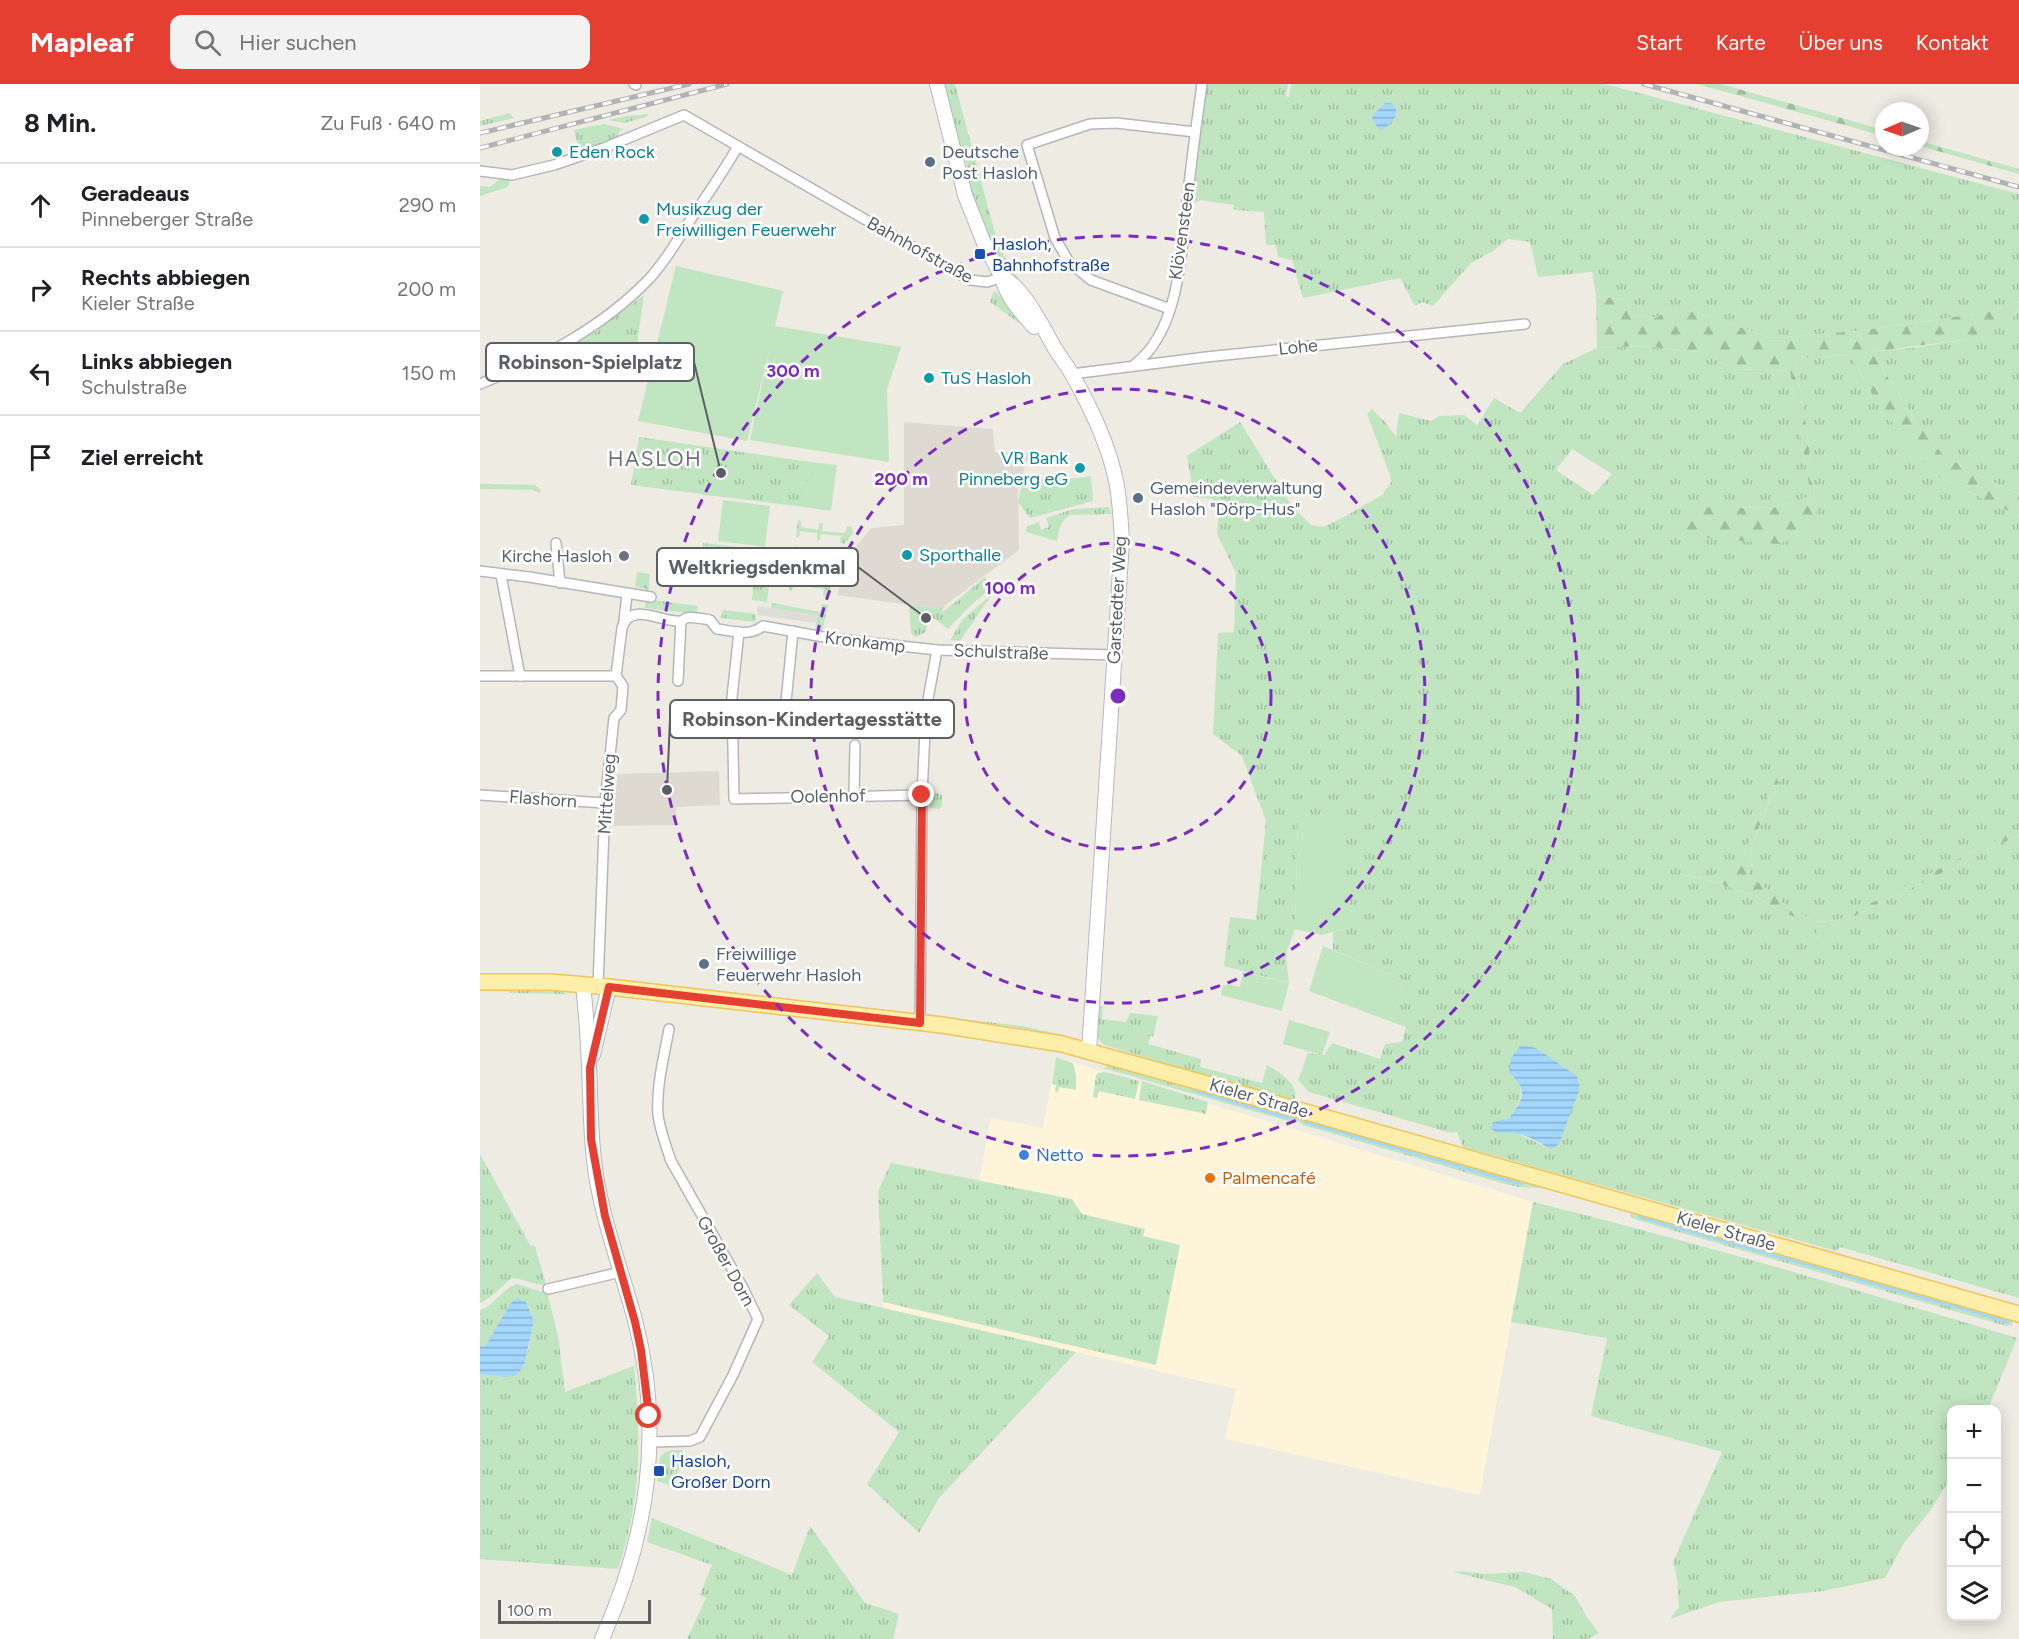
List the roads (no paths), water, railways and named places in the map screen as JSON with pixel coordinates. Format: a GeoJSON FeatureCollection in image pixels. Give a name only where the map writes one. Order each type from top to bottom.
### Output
{"type":"FeatureCollection","features":[{"type":"Feature","properties":{"kind":"main road","name":"Garstedter Weg"},"geometry":{"type":"LineString","coordinates":[[937,84],[965,195],[984,243],[1002,277],[1013,282],[1072,374],[1102,435],[1117,485],[1122,541],[1089,1051]]}},
{"type":"Feature","properties":{"kind":"main road","name":"Kieler Straße"},"geometry":{"type":"LineString","coordinates":[[480,982],[551,982],[597,986],[920,1023],[1026,1038],[1089,1051],[2019,1314]]}},
{"type":"Feature","properties":{"kind":"main road"},"geometry":{"type":"LineString","coordinates":[[590,1068],[597,986]]}},
{"type":"Feature","properties":{"kind":"main road"},"geometry":{"type":"LineString","coordinates":[[597,986],[590,1068],[591,1139],[596,1177],[605,1216],[641,1350],[647,1382],[650,1442],[645,1503],[637,1544],[617,1605],[602,1639]]}},
{"type":"Feature","properties":{"kind":"street","name":"Klövensteen"},"geometry":{"type":"LineString","coordinates":[[1133,365],[1146,356],[1155,344],[1170,309],[1179,268],[1202,84]]}},
{"type":"Feature","properties":{"kind":"street","name":"Bahnhofstraße"},"geometry":{"type":"LineString","coordinates":[[480,171],[512,175],[554,165],[604,148],[684,115],[970,280],[987,282],[1002,277]]}},
{"type":"Feature","properties":{"kind":"street"},"geometry":{"type":"LineString","coordinates":[[1170,309],[1091,280],[1070,262],[1055,238],[1027,145],[1090,124],[1116,123],[1195,132]]}},
{"type":"Feature","properties":{"kind":"street"},"geometry":{"type":"LineString","coordinates":[[480,384],[523,367],[552,351],[595,324],[633,294],[660,266],[738,146]]}},
{"type":"Feature","properties":{"kind":"street","name":"Lohe"},"geometry":{"type":"LineString","coordinates":[[1072,374],[1133,365],[1525,324]]}},
{"type":"Feature","properties":{"kind":"street"},"geometry":{"type":"LineString","coordinates":[[556,543],[560,583]]}},
{"type":"Feature","properties":{"kind":"street"},"geometry":{"type":"LineString","coordinates":[[480,572],[510,574],[647,596],[638,615],[624,621],[627,594]]}},
{"type":"Feature","properties":{"kind":"street"},"geometry":{"type":"LineString","coordinates":[[501,575],[520,676]]}},
{"type":"Feature","properties":{"kind":"street","name":"Kronkamp"},"geometry":{"type":"LineString","coordinates":[[638,615],[681,621],[688,617],[710,620],[717,629],[739,632],[753,633],[763,626],[828,638],[937,650]]}},
{"type":"Feature","properties":{"kind":"street","name":"Mittelweg"},"geometry":{"type":"LineString","coordinates":[[597,986],[605,803],[614,718],[621,710],[623,686],[616,676],[624,621]]}},
{"type":"Feature","properties":{"kind":"street"},"geometry":{"type":"LineString","coordinates":[[678,681],[681,621]]}},
{"type":"Feature","properties":{"kind":"street"},"geometry":{"type":"LineString","coordinates":[[785,712],[793,631]]}},
{"type":"Feature","properties":{"kind":"street","name":"Oolenhof"},"geometry":{"type":"LineString","coordinates":[[739,632],[732,697],[734,799],[922,795]]}},
{"type":"Feature","properties":{"kind":"street","name":"Schulstraße"},"geometry":{"type":"LineString","coordinates":[[920,1023],[922,795],[926,710],[937,650],[1114,655]]}},
{"type":"Feature","properties":{"kind":"street"},"geometry":{"type":"LineString","coordinates":[[480,676],[616,676]]}},
{"type":"Feature","properties":{"kind":"street"},"geometry":{"type":"LineString","coordinates":[[854,796],[855,745]]}},
{"type":"Feature","properties":{"kind":"street","name":"Flashorn"},"geometry":{"type":"LineString","coordinates":[[480,795],[605,803]]}},
{"type":"Feature","properties":{"kind":"street","name":"Großer Dorn"},"geometry":{"type":"LineString","coordinates":[[650,1442],[690,1441],[700,1437],[733,1375],[758,1320],[743,1288],[671,1161],[664,1141],[658,1117],[658,1094],[669,1029]]}},
{"type":"Feature","properties":{"kind":"street"},"geometry":{"type":"LineString","coordinates":[[548,1289],[621,1272]]}},
{"type":"Feature","properties":{"kind":"water"},"geometry":{"type":"Polygon","coordinates":[[[1385,103],[1391,103],[1394,106],[1396,114],[1389,125],[1382,130],[1372,118],[1385,103]]]}},
{"type":"Feature","properties":{"kind":"water"},"geometry":{"type":"Polygon","coordinates":[[[1521,1045],[1536,1048],[1577,1076],[1579,1091],[1559,1144],[1551,1149],[1526,1136],[1498,1133],[1491,1129],[1493,1122],[1509,1118],[1518,1106],[1522,1095],[1519,1085],[1509,1073],[1511,1058],[1521,1045]]]}},
{"type":"Feature","properties":{"kind":"water"},"geometry":{"type":"Polygon","coordinates":[[[517,1298],[526,1302],[534,1321],[524,1365],[517,1375],[504,1377],[480,1374],[480,1346],[486,1345],[511,1303],[517,1298]]]}},
{"type":"Feature","properties":{"kind":"waterway"},"geometry":{"type":"LineString","coordinates":[[1193,1090],[1295,1120]]}},
{"type":"Feature","properties":{"kind":"waterway"},"geometry":{"type":"LineString","coordinates":[[1305,1122],[1520,1184]]}},
{"type":"Feature","properties":{"kind":"waterway"},"geometry":{"type":"LineString","coordinates":[[1639,1217],[2008,1322]]}},
{"type":"Feature","properties":{"kind":"railway"},"geometry":{"type":"LineString","coordinates":[[480,133],[689,84]]}},
{"type":"Feature","properties":{"kind":"railway"},"geometry":{"type":"LineString","coordinates":[[480,148],[727,84]]}},
{"type":"Feature","properties":{"kind":"railway"},"geometry":{"type":"LineString","coordinates":[[1644,84],[2019,187]]}},
{"type":"Feature","properties":{"kind":"place","name":"Eden Rock"},"geometry":{"type":"Point","coordinates":[557,152]}},
{"type":"Feature","properties":{"kind":"place","name":"Deutsche Post Hasloh"},"geometry":{"type":"Point","coordinates":[930,162]}},
{"type":"Feature","properties":{"kind":"place","name":"Musikzug der Freiwilligen Feuerwehr"},"geometry":{"type":"Point","coordinates":[644,219]}},
{"type":"Feature","properties":{"kind":"place","name":"Hasloh, Bahnhofstraße"},"geometry":{"type":"Point","coordinates":[980,254]}},
{"type":"Feature","properties":{"kind":"place","name":"TuS Hasloh"},"geometry":{"type":"Point","coordinates":[929,378]}},
{"type":"Feature","properties":{"kind":"place","name":"VR Bank Pinneberg eG"},"geometry":{"type":"Point","coordinates":[1080,468]}},
{"type":"Feature","properties":{"kind":"place","name":"Robinson-Spielplatz"},"geometry":{"type":"Point","coordinates":[721,473]}},
{"type":"Feature","properties":{"kind":"place","name":"Gemeindeverwaltung Hasloh \"Dörp-Hus\""},"geometry":{"type":"Point","coordinates":[1138,498]}},
{"type":"Feature","properties":{"kind":"place","name":"Sporthalle"},"geometry":{"type":"Point","coordinates":[907,555]}},
{"type":"Feature","properties":{"kind":"place","name":"Kirche Hasloh"},"geometry":{"type":"Point","coordinates":[624,556]}},
{"type":"Feature","properties":{"kind":"place","name":"Weltkriegsdenkmal"},"geometry":{"type":"Point","coordinates":[926,618]}},
{"type":"Feature","properties":{"kind":"place","name":"Robinson-Kindertagesstätte"},"geometry":{"type":"Point","coordinates":[667,790]}},
{"type":"Feature","properties":{"kind":"place","name":"Freiwillige Feuerwehr Hasloh"},"geometry":{"type":"Point","coordinates":[704,964]}},
{"type":"Feature","properties":{"kind":"place","name":"Netto"},"geometry":{"type":"Point","coordinates":[1024,1155]}},
{"type":"Feature","properties":{"kind":"place","name":"Palmencafé"},"geometry":{"type":"Point","coordinates":[1210,1178]}},
{"type":"Feature","properties":{"kind":"place","name":"Hasloh, Großer Dorn"},"geometry":{"type":"Point","coordinates":[659,1471]}},
{"type":"Feature","properties":{"kind":"district","name":"HASLOH"},"geometry":{"type":"Point","coordinates":[655,458]}}]}
